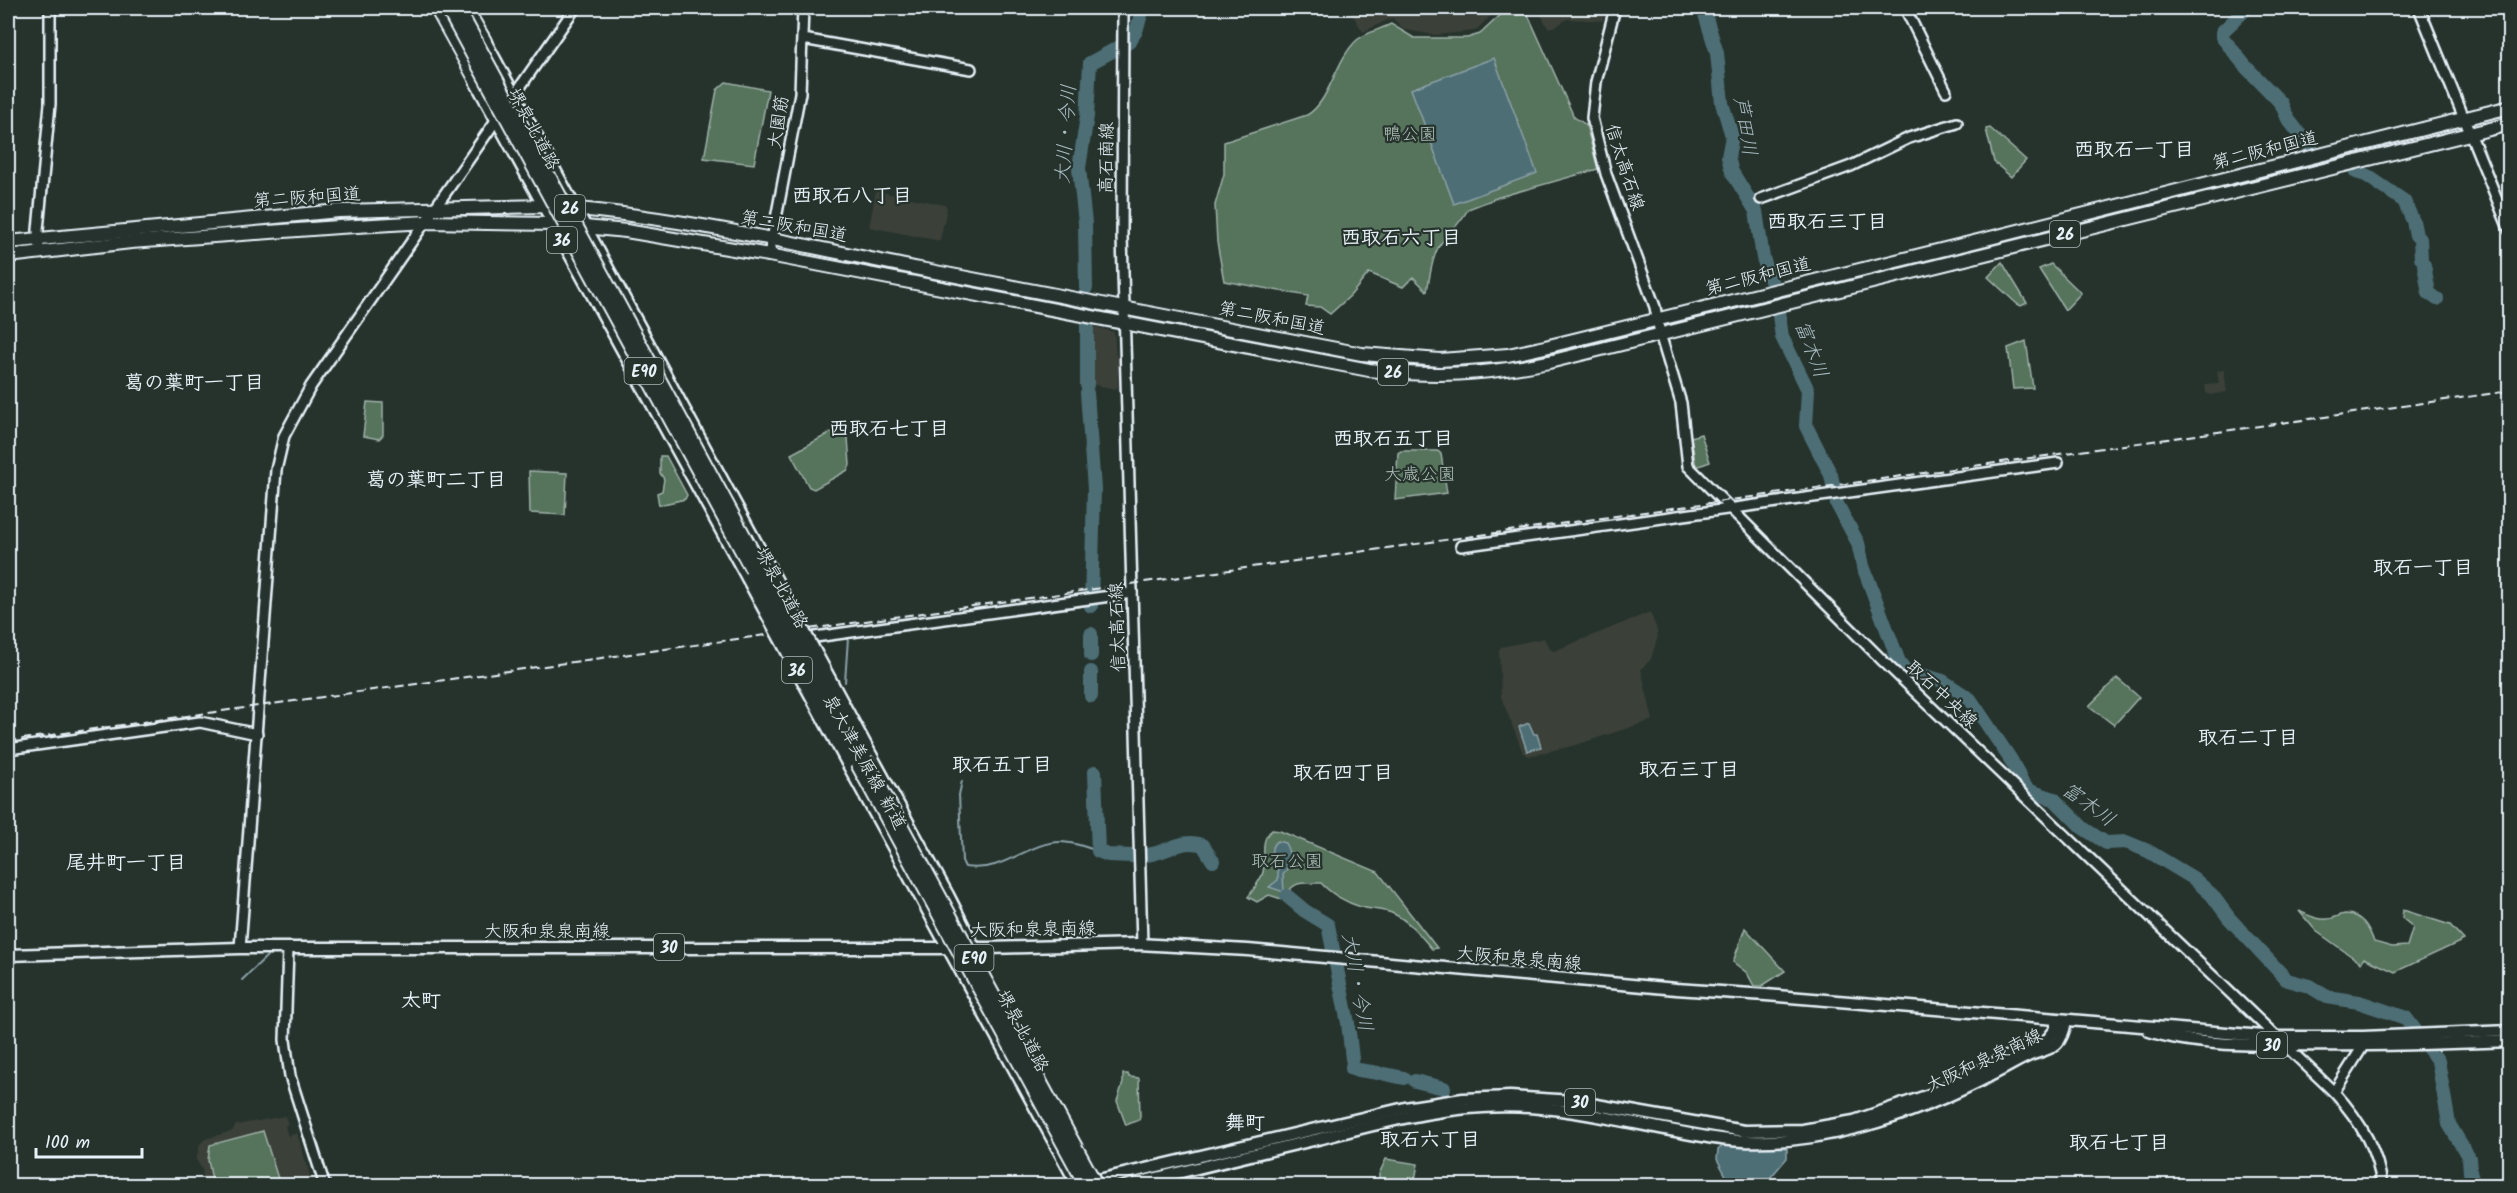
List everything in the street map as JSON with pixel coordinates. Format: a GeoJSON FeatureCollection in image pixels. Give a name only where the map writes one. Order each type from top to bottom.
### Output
{"type":"FeatureCollection","features":[{"type":"Feature","properties":{"kind":"highway"},"geometry":{"type":"LineString","coordinates":[[436,8],[479,86]]}},
{"type":"Feature","properties":{"kind":"highway","name":"堺泉北道路"},"geometry":{"type":"LineString","coordinates":[[447,8],[847,733],[1100,1184]]}},
{"type":"Feature","properties":{"kind":"highway","name":"堺泉北道路"},"geometry":{"type":"LineString","coordinates":[[458,8],[847,733],[1086,1185]]}},
{"type":"Feature","properties":{"kind":"highway"},"geometry":{"type":"LineString","coordinates":[[468,8],[485,40]]}},
{"type":"Feature","properties":{"kind":"highway","name":"第二阪和国道"},"geometry":{"type":"LineString","coordinates":[[8,242],[339,212],[544,206],[575,208],[619,213],[772,240],[1362,354],[1440,360],[1508,355],[1658,320],[2510,107]]}},
{"type":"Feature","properties":{"kind":"highway","name":"第二阪和国道"},"geometry":{"type":"LineString","coordinates":[[8,256],[131,243],[427,222],[554,224],[626,231],[769,255],[1358,368],[1439,375],[1509,369],[1660,334],[2510,124]]}},
{"type":"Feature","properties":{"kind":"highway"},"geometry":{"type":"LineString","coordinates":[[770,568],[847,733]]}},
{"type":"Feature","properties":{"kind":"highway"},"geometry":{"type":"LineString","coordinates":[[747,578],[847,733]]}},
{"type":"Feature","properties":{"kind":"main road","name":"泉大津美原線 新道"},"geometry":{"type":"LineString","coordinates":[[431,8],[479,86],[1078,1185]]}},
{"type":"Feature","properties":{"kind":"main road","name":"泉大津美原線 新道"},"geometry":{"type":"LineString","coordinates":[[485,40],[513,96],[976,946],[981,960],[1100,1184]]}},
{"type":"Feature","properties":{"kind":"main road","name":"大阪和泉泉南線"},"geometry":{"type":"LineString","coordinates":[[8,955],[240,948],[947,947],[1142,944],[1248,950],[1676,989],[2275,1037],[2363,1041],[2411,1034],[2431,1044],[2510,1041]]}},
{"type":"Feature","properties":{"kind":"main road","name":"大阪和泉泉南線"},"geometry":{"type":"LineString","coordinates":[[1078,1185],[1100,1184],[1416,1106],[1463,1099],[1510,1097],[1574,1101],[1744,1131],[1803,1130],[1854,1121],[1932,1094],[2025,1048],[2047,1040],[2061,1020]]}},
{"type":"Feature","properties":{"kind":"main road","name":"大阪和泉泉南線"},"geometry":{"type":"LineString","coordinates":[[1125,1185],[1396,1119],[1483,1107],[1538,1107],[1591,1114],[1716,1139],[1742,1141],[1805,1138],[1858,1128],[1936,1102],[2028,1056],[2052,1048],[2060,1041],[2061,1020]]}},
{"type":"Feature","properties":{"kind":"main road","name":"大阪和泉泉南線"},"geometry":{"type":"LineString","coordinates":[[2129,1025],[2155,1033],[2209,1041],[2285,1045],[2421,1039],[2510,1030]]}},
{"type":"Feature","properties":{"kind":"street"},"geometry":{"type":"LineString","coordinates":[[40,254],[39,239],[50,104],[50,8]]}},
{"type":"Feature","properties":{"kind":"street"},"geometry":{"type":"LineString","coordinates":[[240,948],[270,537],[279,448],[294,414],[311,386],[575,8]]}},
{"type":"Feature","properties":{"kind":"street","name":"大園筋"},"geometry":{"type":"LineString","coordinates":[[769,255],[800,93],[803,8]]}},
{"type":"Feature","properties":{"kind":"street","name":"高石南線"},"geometry":{"type":"LineString","coordinates":[[1123,8],[1121,219],[1124,308]]}},
{"type":"Feature","properties":{"kind":"street","name":"信太高石線"},"geometry":{"type":"LineString","coordinates":[[1615,8],[1596,82],[1592,118],[1606,174],[1633,243],[1658,320],[1660,334]]}},
{"type":"Feature","properties":{"kind":"street"},"geometry":{"type":"LineString","coordinates":[[1905,8],[1946,91]]}},
{"type":"Feature","properties":{"kind":"street"},"geometry":{"type":"LineString","coordinates":[[2419,8],[2510,231]]}},
{"type":"Feature","properties":{"kind":"street"},"geometry":{"type":"LineString","coordinates":[[803,39],[971,69]]}},
{"type":"Feature","properties":{"kind":"street"},"geometry":{"type":"LineString","coordinates":[[1761,199],[1851,166],[1903,141],[1957,123]]}},
{"type":"Feature","properties":{"kind":"street","name":"信太高石線"},"geometry":{"type":"LineString","coordinates":[[1124,308],[1142,944]]}},
{"type":"Feature","properties":{"kind":"street","name":"取石中央線"},"geometry":{"type":"LineString","coordinates":[[1660,334],[1681,403],[1688,466],[1882,661],[2334,1092],[2349,1108],[2365,1132],[2380,1172],[2382,1185]]}},
{"type":"Feature","properties":{"kind":"street"},"geometry":{"type":"LineString","coordinates":[[1461,546],[2058,463]]}},
{"type":"Feature","properties":{"kind":"street"},"geometry":{"type":"LineString","coordinates":[[815,637],[1132,593]]}},
{"type":"Feature","properties":{"kind":"street"},"geometry":{"type":"LineString","coordinates":[[8,749],[200,722],[257,734]]}},
{"type":"Feature","properties":{"kind":"street"},"geometry":{"type":"LineString","coordinates":[[288,949],[285,1040],[290,1076],[325,1185]]}},
{"type":"Feature","properties":{"kind":"street"},"geometry":{"type":"LineString","coordinates":[[2334,1092],[2363,1041]]}},
{"type":"Feature","properties":{"kind":"shaded area"},"geometry":{"type":"Polygon","coordinates":[[[1348,8],[1499,8],[1475,31],[1435,35],[1405,30],[1392,18],[1363,32],[1348,8]]]}},
{"type":"Feature","properties":{"kind":"shaded area"},"geometry":{"type":"Polygon","coordinates":[[[1537,8],[1606,8],[1603,21],[1567,19],[1557,26],[1548,28],[1537,8]]]}},
{"type":"Feature","properties":{"kind":"shaded area"},"geometry":{"type":"Polygon","coordinates":[[[876,191],[945,205],[947,208],[940,241],[869,227],[876,191]]]}},
{"type":"Feature","properties":{"kind":"shaded area"},"geometry":{"type":"Polygon","coordinates":[[[1092,326],[1114,332],[1116,356],[1119,356],[1118,387],[1115,389],[1091,384],[1092,326]]]}},
{"type":"Feature","properties":{"kind":"shaded area"},"geometry":{"type":"Polygon","coordinates":[[[2224,370],[2227,392],[2210,395],[2206,393],[2205,384],[2219,383],[2217,371],[2224,370]]]}},
{"type":"Feature","properties":{"kind":"shaded area"},"geometry":{"type":"Polygon","coordinates":[[[1650,612],[1658,636],[1651,659],[1641,669],[1653,720],[1576,745],[1529,756],[1523,753],[1501,697],[1499,650],[1501,647],[1544,638],[1550,649],[1554,651],[1650,612]]]}},
{"type":"Feature","properties":{"kind":"shaded area"},"geometry":{"type":"Polygon","coordinates":[[[285,1116],[288,1136],[297,1133],[313,1185],[204,1185],[202,1169],[196,1160],[200,1144],[205,1139],[232,1131],[236,1125],[285,1116]]]}},
{"type":"Feature","properties":{"kind":"green space","name":"鴨公園"},"geometry":{"type":"Polygon","coordinates":[[[1508,8],[1525,8],[1574,117],[1586,125],[1598,169],[1499,197],[1468,209],[1438,248],[1432,264],[1427,291],[1413,277],[1403,287],[1369,273],[1350,296],[1330,314],[1320,307],[1306,306],[1308,296],[1224,281],[1217,242],[1215,205],[1224,174],[1224,142],[1307,115],[1315,109],[1349,48],[1369,33],[1391,24],[1414,38],[1467,38],[1480,34],[1508,8]]]}},
{"type":"Feature","properties":{"kind":"green space"},"geometry":{"type":"Polygon","coordinates":[[[726,82],[768,90],[754,164],[704,158],[717,90],[726,82]]]}},
{"type":"Feature","properties":{"kind":"green space"},"geometry":{"type":"Polygon","coordinates":[[[1990,128],[2026,160],[2011,177],[1994,162],[1986,129],[1990,128]]]}},
{"type":"Feature","properties":{"kind":"green space"},"geometry":{"type":"Polygon","coordinates":[[[2002,262],[2027,303],[2021,306],[2017,304],[1988,277],[2002,262]]]}},
{"type":"Feature","properties":{"kind":"green space"},"geometry":{"type":"Polygon","coordinates":[[[2051,264],[2081,293],[2065,310],[2039,269],[2051,264]]]}},
{"type":"Feature","properties":{"kind":"green space"},"geometry":{"type":"Polygon","coordinates":[[[2026,341],[2033,388],[2013,389],[2008,348],[2026,341]]]}},
{"type":"Feature","properties":{"kind":"green space"},"geometry":{"type":"Polygon","coordinates":[[[367,402],[383,403],[383,435],[379,439],[363,436],[367,402]]]}},
{"type":"Feature","properties":{"kind":"green space"},"geometry":{"type":"Polygon","coordinates":[[[847,424],[850,465],[848,470],[814,489],[809,487],[791,454],[847,424]]]}},
{"type":"Feature","properties":{"kind":"green space"},"geometry":{"type":"Polygon","coordinates":[[[1701,434],[1710,462],[1696,467],[1691,437],[1701,434]]]}},
{"type":"Feature","properties":{"kind":"green space","name":"大歳公園"},"geometry":{"type":"Polygon","coordinates":[[[1401,451],[1438,451],[1441,454],[1447,493],[1395,500],[1398,453],[1401,451]]]}},
{"type":"Feature","properties":{"kind":"green space"},"geometry":{"type":"Polygon","coordinates":[[[660,456],[666,456],[687,495],[685,499],[659,505],[657,493],[662,491],[664,479],[660,473],[660,456]]]}},
{"type":"Feature","properties":{"kind":"green space"},"geometry":{"type":"Polygon","coordinates":[[[529,471],[567,473],[565,515],[530,513],[529,471]]]}},
{"type":"Feature","properties":{"kind":"green space"},"geometry":{"type":"Polygon","coordinates":[[[2117,678],[2139,697],[2114,725],[2089,706],[2117,678]]]}},
{"type":"Feature","properties":{"kind":"green space","name":"取石公園"},"geometry":{"type":"Polygon","coordinates":[[[1272,830],[1280,831],[1378,872],[1437,948],[1432,949],[1400,917],[1386,911],[1350,903],[1321,883],[1298,884],[1291,888],[1282,899],[1269,895],[1257,902],[1248,897],[1262,875],[1265,839],[1272,830]]]}},
{"type":"Feature","properties":{"kind":"green space"},"geometry":{"type":"Polygon","coordinates":[[[2403,910],[2450,925],[2464,940],[2395,972],[2364,958],[2361,963],[2316,931],[2299,911],[2323,919],[2345,914],[2356,916],[2367,927],[2374,942],[2392,947],[2407,946],[2413,927],[2402,918],[2403,910]]]}},
{"type":"Feature","properties":{"kind":"green space"},"geometry":{"type":"Polygon","coordinates":[[[1745,928],[1785,971],[1762,986],[1754,986],[1747,973],[1733,962],[1745,928]]]}},
{"type":"Feature","properties":{"kind":"green space"},"geometry":{"type":"Polygon","coordinates":[[[1123,1074],[1139,1078],[1140,1117],[1139,1120],[1126,1125],[1117,1101],[1123,1083],[1123,1074]]]}},
{"type":"Feature","properties":{"kind":"green space"},"geometry":{"type":"Polygon","coordinates":[[[263,1131],[280,1185],[213,1185],[208,1160],[210,1145],[263,1131]]]}},
{"type":"Feature","properties":{"kind":"green space"},"geometry":{"type":"Polygon","coordinates":[[[1386,1159],[1418,1164],[1414,1185],[1379,1185],[1379,1174],[1386,1159]]]}},
{"type":"Feature","properties":{"kind":"water"},"geometry":{"type":"Polygon","coordinates":[[[1494,58],[1537,173],[1454,204],[1411,89],[1494,58]]]}},
{"type":"Feature","properties":{"kind":"water"},"geometry":{"type":"Polygon","coordinates":[[[1529,723],[1534,734],[1537,734],[1541,747],[1527,751],[1519,727],[1529,723]]]}},
{"type":"Feature","properties":{"kind":"water"},"geometry":{"type":"Polygon","coordinates":[[[1277,841],[1285,843],[1290,856],[1288,867],[1283,875],[1284,892],[1269,887],[1278,880],[1278,868],[1273,865],[1272,852],[1274,843],[1277,841]]]}},
{"type":"Feature","properties":{"kind":"water"},"geometry":{"type":"Polygon","coordinates":[[[1724,1145],[1787,1148],[1787,1158],[1764,1185],[1731,1185],[1717,1159],[1718,1150],[1724,1145]]]}},
{"type":"Feature","properties":{"kind":"waterway","name":"大川・今川"},"geometry":{"type":"LineString","coordinates":[[1086,288],[1085,223],[1079,168],[1087,116],[1090,63],[1129,42],[1136,31],[1143,8]]}},
{"type":"Feature","properties":{"kind":"waterway","name":"芦田川"},"geometry":{"type":"LineString","coordinates":[[1703,8],[1717,53],[1722,103],[1732,136],[1728,157],[1732,172],[1756,211],[1763,258],[1771,281]]}},
{"type":"Feature","properties":{"kind":"waterway"},"geometry":{"type":"LineString","coordinates":[[2247,8],[2222,32],[2222,37],[2246,67],[2281,103],[2288,119],[2312,150]]}},
{"type":"Feature","properties":{"kind":"waterway"},"geometry":{"type":"LineString","coordinates":[[2356,172],[2366,175],[2404,201],[2413,221],[2416,235],[2420,239],[2421,258]]}},
{"type":"Feature","properties":{"kind":"waterway"},"geometry":{"type":"LineString","coordinates":[[2424,265],[2429,293],[2437,299]]}},
{"type":"Feature","properties":{"kind":"waterway","name":"富木川"},"geometry":{"type":"LineString","coordinates":[[1779,315],[1782,337],[1808,390],[1806,426],[1831,475],[1837,504],[1858,543],[1863,566],[1899,662],[1905,670],[1943,681],[1970,699],[2011,760],[2024,786],[2030,791],[2054,799],[2083,828],[2106,843],[2126,842],[2148,851],[2193,878],[2212,895],[2229,918],[2287,980],[2309,986],[2327,997],[2359,1002],[2406,1018],[2438,1061],[2449,1124],[2469,1158],[2474,1186]]}},
{"type":"Feature","properties":{"kind":"waterway","name":"大川・今川"},"geometry":{"type":"LineString","coordinates":[[1087,325],[1087,385]]}},
{"type":"Feature","properties":{"kind":"waterway","name":"大川・今川"},"geometry":{"type":"LineString","coordinates":[[1087,393],[1094,489],[1091,606]]}},
{"type":"Feature","properties":{"kind":"waterway","name":"大川・今川"},"geometry":{"type":"LineString","coordinates":[[1091,634],[1091,655]]}},
{"type":"Feature","properties":{"kind":"waterway"},"geometry":{"type":"LineString","coordinates":[[845,682],[848,638]]}},
{"type":"Feature","properties":{"kind":"waterway","name":"大川・今川"},"geometry":{"type":"LineString","coordinates":[[1091,672],[1091,696]]}},
{"type":"Feature","properties":{"kind":"waterway","name":"大川・今川"},"geometry":{"type":"LineString","coordinates":[[1095,772],[1098,851],[1108,855],[1133,856]]}},
{"type":"Feature","properties":{"kind":"waterway"},"geometry":{"type":"LineString","coordinates":[[962,781],[959,795],[962,861],[965,867],[992,866],[1049,843],[1070,843],[1098,851]]}},
{"type":"Feature","properties":{"kind":"waterway","name":"大川・今川"},"geometry":{"type":"LineString","coordinates":[[1145,855],[1181,844],[1195,843],[1203,845],[1213,861]]}},
{"type":"Feature","properties":{"kind":"waterway","name":"大川・今川"},"geometry":{"type":"LineString","coordinates":[[1287,896],[1305,911],[1328,925],[1348,1023],[1352,1059]]}},
{"type":"Feature","properties":{"kind":"waterway"},"geometry":{"type":"LineString","coordinates":[[242,980],[267,956]]}},
{"type":"Feature","properties":{"kind":"waterway","name":"大川・今川"},"geometry":{"type":"LineString","coordinates":[[1352,1066],[1352,1069],[1378,1073]]}},
{"type":"Feature","properties":{"kind":"waterway","name":"大川・今川"},"geometry":{"type":"LineString","coordinates":[[1385,1074],[1404,1078]]}},
{"type":"Feature","properties":{"kind":"waterway","name":"大川・今川"},"geometry":{"type":"LineString","coordinates":[[1415,1081],[1444,1088]]}},
{"type":"Feature","properties":{"kind":"railway"},"geometry":{"type":"LineString","coordinates":[[8,741],[2510,391]]}},
{"type":"Feature","properties":{"kind":"district","name":"西取石一丁目"},"geometry":{"type":"Point","coordinates":[2134,149]}},
{"type":"Feature","properties":{"kind":"district","name":"西取石八丁目"},"geometry":{"type":"Point","coordinates":[852,195]}},
{"type":"Feature","properties":{"kind":"district","name":"西取石三丁目"},"geometry":{"type":"Point","coordinates":[1827,221]}},
{"type":"Feature","properties":{"kind":"district","name":"西取石六丁目"},"geometry":{"type":"Point","coordinates":[1401,237]}},
{"type":"Feature","properties":{"kind":"district","name":"葛の葉町一丁目"},"geometry":{"type":"Point","coordinates":[194,382]}},
{"type":"Feature","properties":{"kind":"district","name":"西取石七丁目"},"geometry":{"type":"Point","coordinates":[889,428]}},
{"type":"Feature","properties":{"kind":"district","name":"西取石五丁目"},"geometry":{"type":"Point","coordinates":[1393,438]}},
{"type":"Feature","properties":{"kind":"district","name":"葛の葉町二丁目"},"geometry":{"type":"Point","coordinates":[436,479]}},
{"type":"Feature","properties":{"kind":"district","name":"取石一丁目"},"geometry":{"type":"Point","coordinates":[2423,567]}},
{"type":"Feature","properties":{"kind":"district","name":"取石二丁目"},"geometry":{"type":"Point","coordinates":[2248,737]}},
{"type":"Feature","properties":{"kind":"district","name":"取石五丁目"},"geometry":{"type":"Point","coordinates":[1002,764]}},
{"type":"Feature","properties":{"kind":"district","name":"取石三丁目"},"geometry":{"type":"Point","coordinates":[1689,769]}},
{"type":"Feature","properties":{"kind":"district","name":"取石四丁目"},"geometry":{"type":"Point","coordinates":[1343,772]}},
{"type":"Feature","properties":{"kind":"district","name":"尾井町一丁目"},"geometry":{"type":"Point","coordinates":[126,862]}},
{"type":"Feature","properties":{"kind":"district","name":"太町"},"geometry":{"type":"Point","coordinates":[421,1000]}},
{"type":"Feature","properties":{"kind":"district","name":"舞町"},"geometry":{"type":"Point","coordinates":[1245,1122]}},
{"type":"Feature","properties":{"kind":"district","name":"取石六丁目"},"geometry":{"type":"Point","coordinates":[1430,1139]}},
{"type":"Feature","properties":{"kind":"district","name":"取石七丁目"},"geometry":{"type":"Point","coordinates":[2119,1142]}}]}
